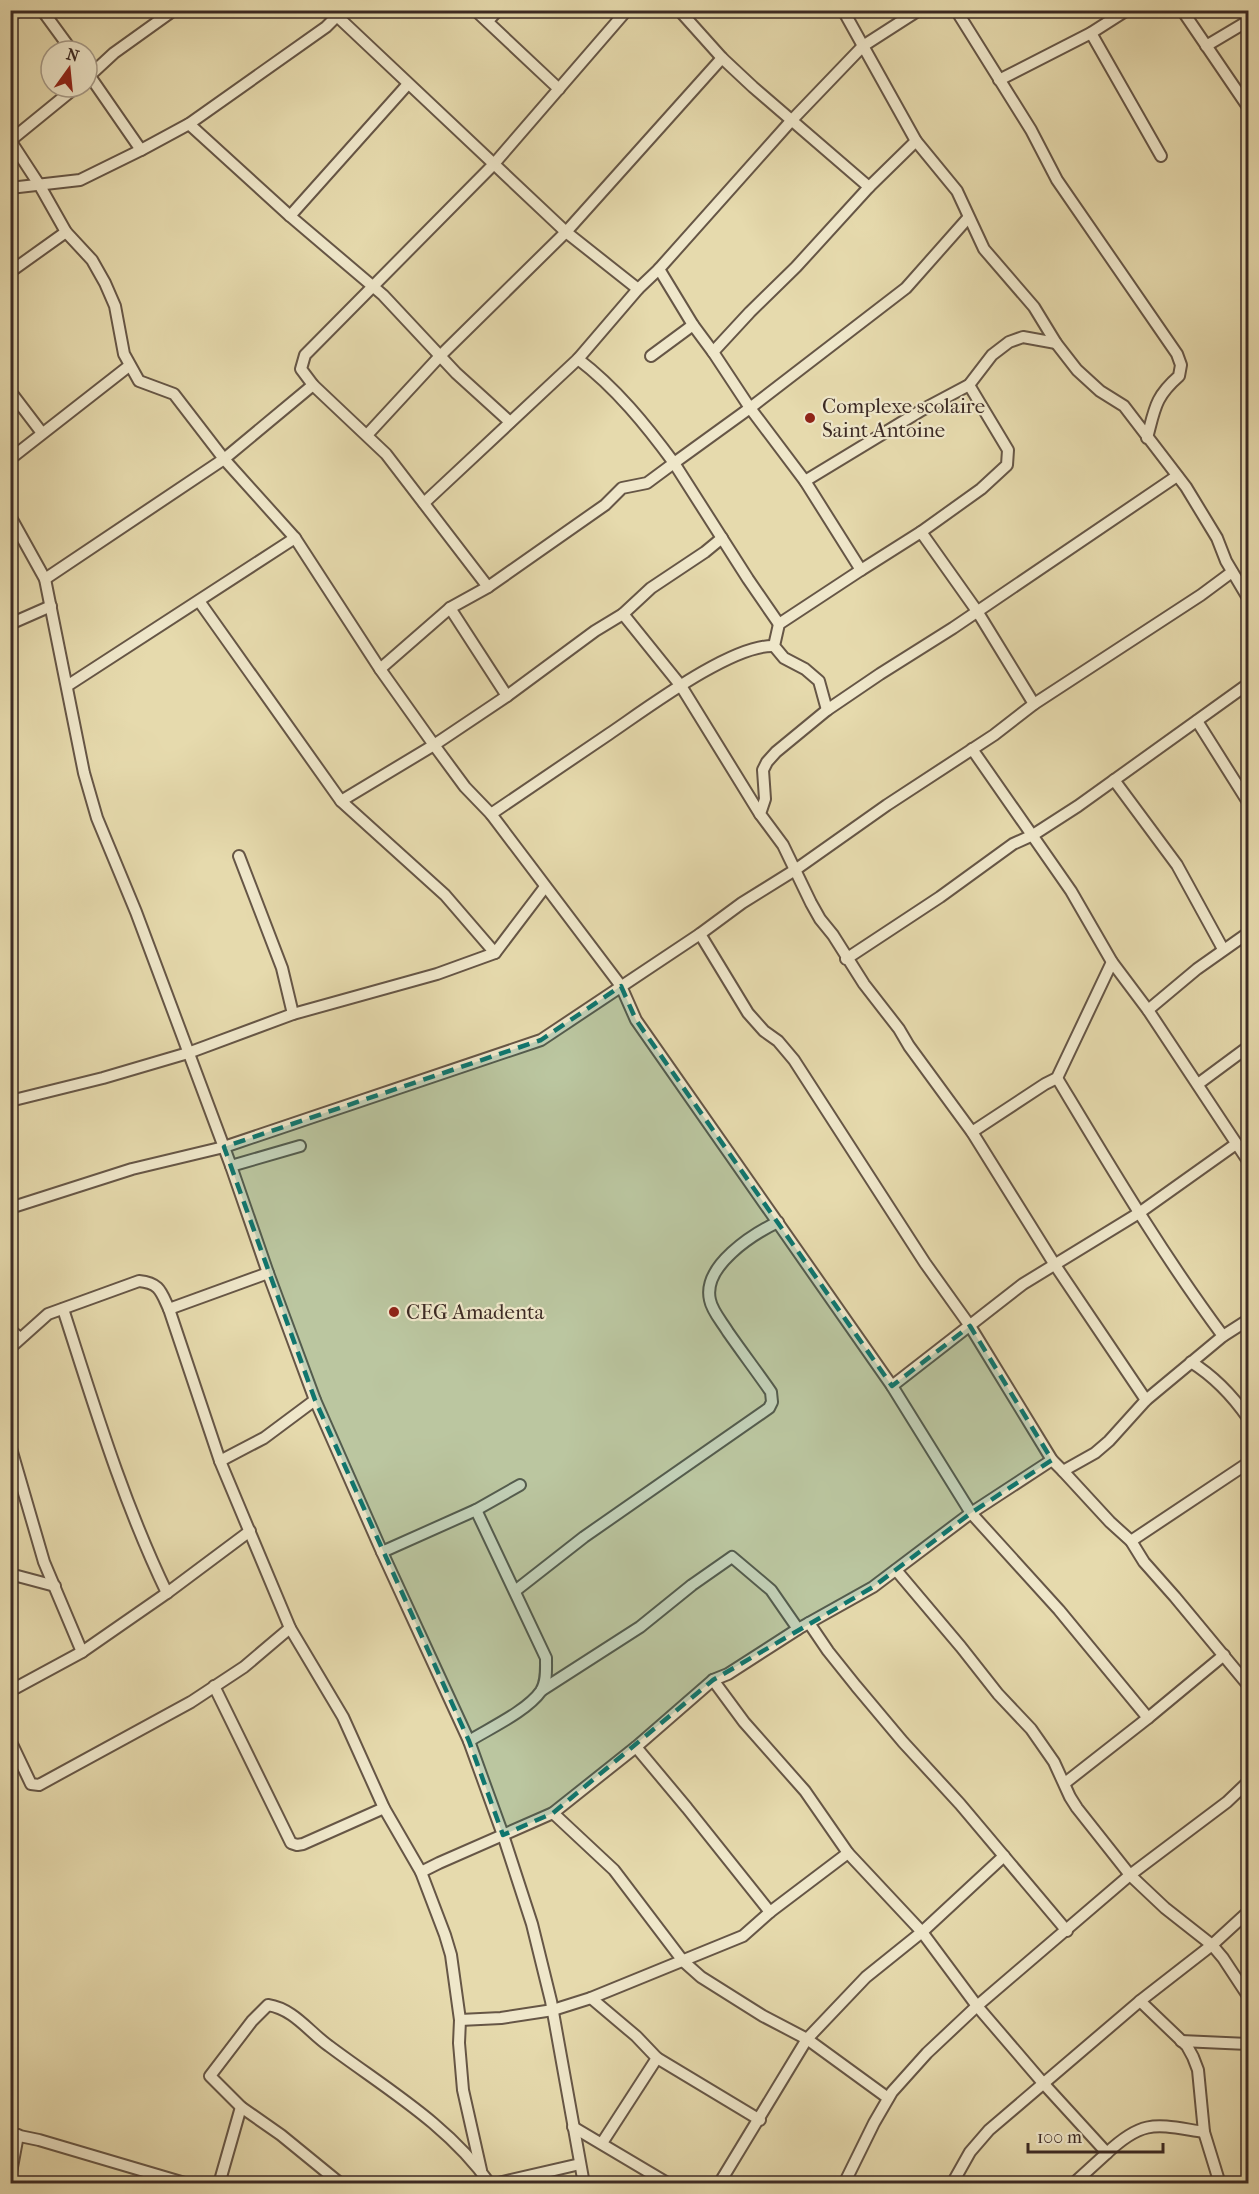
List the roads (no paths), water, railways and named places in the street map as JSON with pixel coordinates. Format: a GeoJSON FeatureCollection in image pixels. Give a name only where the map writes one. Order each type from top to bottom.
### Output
{"type":"FeatureCollection","features":[{"type":"Feature","properties":{"kind":"street"},"geometry":{"type":"LineString","coordinates":[[10,17],[19,10]]}},
{"type":"Feature","properties":{"kind":"street"},"geometry":{"type":"LineString","coordinates":[[42,10],[63,39]]}},
{"type":"Feature","properties":{"kind":"street"},"geometry":{"type":"LineString","coordinates":[[99,66],[174,10]]}},
{"type":"Feature","properties":{"kind":"street"},"geometry":{"type":"LineString","coordinates":[[475,10],[559,89]]}},
{"type":"Feature","properties":{"kind":"street"},"geometry":{"type":"LineString","coordinates":[[488,21],[498,10]]}},
{"type":"Feature","properties":{"kind":"street"},"geometry":{"type":"LineString","coordinates":[[488,587],[386,454],[313,385],[301,369],[305,355],[493,165],[627,10]]}},
{"type":"Feature","properties":{"kind":"street"},"geometry":{"type":"LineString","coordinates":[[679,10],[722,58],[791,122],[869,187]]}},
{"type":"Feature","properties":{"kind":"street"},"geometry":{"type":"LineString","coordinates":[[843,10],[916,141],[957,191],[984,249],[1034,307],[1056,343],[1077,370],[1100,391],[1124,406],[1177,476],[1217,538],[1226,561],[1248,598]]}},
{"type":"Feature","properties":{"kind":"street"},"geometry":{"type":"LineString","coordinates":[[424,503],[578,359],[638,289],[659,269],[862,46],[919,10]]}},
{"type":"Feature","properties":{"kind":"street"},"geometry":{"type":"LineString","coordinates":[[956,10],[1031,130],[1057,180],[1178,354],[1181,365],[1179,376],[1164,389],[1157,401],[1147,438]]}},
{"type":"Feature","properties":{"kind":"street"},"geometry":{"type":"LineString","coordinates":[[999,80],[1091,33],[1127,10]]}},
{"type":"Feature","properties":{"kind":"street"},"geometry":{"type":"LineString","coordinates":[[1182,10],[1248,107]]}},
{"type":"Feature","properties":{"kind":"street"},"geometry":{"type":"LineString","coordinates":[[10,188],[80,180],[141,150],[189,124],[309,40],[341,14],[408,84],[493,165],[566,232],[638,289]]}},
{"type":"Feature","properties":{"kind":"street"},"geometry":{"type":"LineString","coordinates":[[1206,46],[1248,21]]}},
{"type":"Feature","properties":{"kind":"street"},"geometry":{"type":"LineString","coordinates":[[1091,33],[1161,156]]}},
{"type":"Feature","properties":{"kind":"street"},"geometry":{"type":"LineString","coordinates":[[367,435],[440,356],[566,232],[722,58]]}},
{"type":"Feature","properties":{"kind":"street"},"geometry":{"type":"LineString","coordinates":[[290,216],[408,84]]}},
{"type":"Feature","properties":{"kind":"street"},"geometry":{"type":"LineString","coordinates":[[99,91],[141,150]]}},
{"type":"Feature","properties":{"kind":"street"},"geometry":{"type":"LineString","coordinates":[[61,99],[11,140],[66,232],[92,260],[105,283],[115,306],[124,354],[139,381],[174,394],[224,459],[295,538],[380,669],[434,746],[465,787],[491,814],[621,986],[636,1020],[892,1386],[971,1513],[1059,1610],[1148,1718]]}},
{"type":"Feature","properties":{"kind":"street"},"geometry":{"type":"LineString","coordinates":[[189,124],[290,216],[373,286],[440,356],[510,422]]}},
{"type":"Feature","properties":{"kind":"street"},"geometry":{"type":"LineString","coordinates":[[713,352],[796,267],[869,187],[916,141]]}},
{"type":"Feature","properties":{"kind":"street"},"geometry":{"type":"LineString","coordinates":[[380,669],[450,608],[488,587],[605,505],[622,488],[647,483],[750,408],[906,288],[968,218]]}},
{"type":"Feature","properties":{"kind":"street"},"geometry":{"type":"LineString","coordinates":[[10,272],[66,232]]}},
{"type":"Feature","properties":{"kind":"street"},"geometry":{"type":"LineString","coordinates":[[659,269],[693,325],[750,408],[805,481],[861,570]]}},
{"type":"Feature","properties":{"kind":"street"},"geometry":{"type":"LineString","coordinates":[[651,356],[693,325]]}},
{"type":"Feature","properties":{"kind":"street"},"geometry":{"type":"LineString","coordinates":[[805,481],[922,410],[969,385],[992,355],[1009,342],[1023,337],[1056,343]]}},
{"type":"Feature","properties":{"kind":"street"},"geometry":{"type":"LineString","coordinates":[[578,359],[617,393],[674,463],[779,624]]}},
{"type":"Feature","properties":{"kind":"street"},"geometry":{"type":"LineString","coordinates":[[10,459],[129,366]]}},
{"type":"Feature","properties":{"kind":"street"},"geometry":{"type":"LineString","coordinates":[[45,579],[224,459],[313,385]]}},
{"type":"Feature","properties":{"kind":"street"},"geometry":{"type":"LineString","coordinates":[[774,646],[779,624],[921,532],[981,489],[1006,465],[1008,450],[969,385]]}},
{"type":"Feature","properties":{"kind":"street"},"geometry":{"type":"LineString","coordinates":[[10,391],[42,433]]}},
{"type":"Feature","properties":{"kind":"street"},"geometry":{"type":"LineString","coordinates":[[760,814],[765,799],[763,770],[767,762],[827,710],[1177,476]]}},
{"type":"Feature","properties":{"kind":"street"},"geometry":{"type":"LineString","coordinates":[[10,516],[45,579],[84,773],[97,818],[136,912],[315,1400],[469,1741],[503,1835],[532,1924],[552,2010],[584,2184]]}},
{"type":"Feature","properties":{"kind":"street"},"geometry":{"type":"LineString","coordinates":[[921,532],[977,611],[1034,704]]}},
{"type":"Feature","properties":{"kind":"street"},"geometry":{"type":"LineString","coordinates":[[67,686],[295,538]]}},
{"type":"Feature","properties":{"kind":"street"},"geometry":{"type":"LineString","coordinates":[[341,801],[434,746],[507,696],[595,631],[623,614],[651,588],[722,538]]}},
{"type":"Feature","properties":{"kind":"street"},"geometry":{"type":"LineString","coordinates":[[10,1208],[132,1170],[224,1147],[541,1040],[1232,572]]}},
{"type":"Feature","properties":{"kind":"street"},"geometry":{"type":"LineString","coordinates":[[199,601],[341,801],[445,895],[495,953]]}},
{"type":"Feature","properties":{"kind":"street"},"geometry":{"type":"LineString","coordinates":[[10,624],[51,606]]}},
{"type":"Feature","properties":{"kind":"street"},"geometry":{"type":"LineString","coordinates":[[450,608],[507,696]]}},
{"type":"Feature","properties":{"kind":"street"},"geometry":{"type":"LineString","coordinates":[[623,614],[681,686],[760,814],[783,845],[811,903],[846,959],[972,1132],[1055,1265],[1146,1400]]}},
{"type":"Feature","properties":{"kind":"street"},"geometry":{"type":"LineString","coordinates":[[774,646],[784,658],[819,681],[827,710]]}},
{"type":"Feature","properties":{"kind":"street"},"geometry":{"type":"LineString","coordinates":[[491,814],[681,686],[716,665],[749,649],[774,646]]}},
{"type":"Feature","properties":{"kind":"street"},"geometry":{"type":"LineString","coordinates":[[846,959],[940,897],[1013,844],[1033,835],[1114,780],[1248,684]]}},
{"type":"Feature","properties":{"kind":"street"},"geometry":{"type":"LineString","coordinates":[[1197,721],[1248,802]]}},
{"type":"Feature","properties":{"kind":"street"},"geometry":{"type":"LineString","coordinates":[[972,749],[1071,891],[1112,962],[1148,1010],[1248,1161]]}},
{"type":"Feature","properties":{"kind":"street"},"geometry":{"type":"LineString","coordinates":[[1114,780],[1178,865],[1223,949]]}},
{"type":"Feature","properties":{"kind":"street"},"geometry":{"type":"LineString","coordinates":[[239,856],[282,968],[294,1014]]}},
{"type":"Feature","properties":{"kind":"street"},"geometry":{"type":"LineString","coordinates":[[10,1101],[103,1078],[188,1053],[294,1014],[437,974],[495,953],[545,887]]}},
{"type":"Feature","properties":{"kind":"street"},"geometry":{"type":"LineString","coordinates":[[1148,1010],[1197,969],[1248,933]]}},
{"type":"Feature","properties":{"kind":"street"},"geometry":{"type":"LineString","coordinates":[[700,934],[748,1013],[764,1031],[778,1041],[794,1060],[919,1254],[970,1326],[1052,1460],[1131,1541],[1144,1562],[1248,1685]]}},
{"type":"Feature","properties":{"kind":"street"},"geometry":{"type":"LineString","coordinates":[[972,1132],[1057,1078],[1112,962]]}},
{"type":"Feature","properties":{"kind":"street"},"geometry":{"type":"LineString","coordinates":[[1198,1084],[1248,1047]]}},
{"type":"Feature","properties":{"kind":"street"},"geometry":{"type":"LineString","coordinates":[[1057,1078],[1139,1213],[1223,1336]]}},
{"type":"Feature","properties":{"kind":"street"},"geometry":{"type":"LineString","coordinates":[[892,1386],[1023,1284],[1139,1213],[1236,1144]]}},
{"type":"Feature","properties":{"kind":"street"},"geometry":{"type":"LineString","coordinates":[[231,1166],[300,1146]]}},
{"type":"Feature","properties":{"kind":"street"},"geometry":{"type":"LineString","coordinates":[[515,1591],[584,1537],[769,1408],[772,1402],[771,1392],[717,1316],[710,1301],[709,1286],[716,1269],[737,1248],[757,1232],[778,1222]]}},
{"type":"Feature","properties":{"kind":"street"},"geometry":{"type":"LineString","coordinates":[[169,1310],[268,1274]]}},
{"type":"Feature","properties":{"kind":"street"},"geometry":{"type":"LineString","coordinates":[[10,1348],[48,1314],[139,1281],[152,1282],[160,1290],[169,1310],[220,1461],[290,1628],[343,1717],[384,1808],[421,1872],[451,1955],[460,2020],[459,2043],[463,2090],[481,2170]]}},
{"type":"Feature","properties":{"kind":"street"},"geometry":{"type":"LineString","coordinates":[[63,1309],[116,1470],[145,1548],[167,1593]]}},
{"type":"Feature","properties":{"kind":"street"},"geometry":{"type":"LineString","coordinates":[[1063,1471],[1095,1453],[1146,1400],[1223,1336],[1248,1320]]}},
{"type":"Feature","properties":{"kind":"street"},"geometry":{"type":"LineString","coordinates":[[10,1330],[20,1338]]}},
{"type":"Feature","properties":{"kind":"street"},"geometry":{"type":"LineString","coordinates":[[1191,1362],[1218,1381],[1236,1400],[1248,1418]]}},
{"type":"Feature","properties":{"kind":"street"},"geometry":{"type":"LineString","coordinates":[[220,1461],[264,1438],[315,1400]]}},
{"type":"Feature","properties":{"kind":"street"},"geometry":{"type":"LineString","coordinates":[[10,1445],[44,1562],[82,1652]]}},
{"type":"Feature","properties":{"kind":"street"},"geometry":{"type":"LineString","coordinates":[[421,1872],[553,1813],[636,1747],[713,1680],[728,1674],[808,1623],[854,1599],[971,1513],[1052,1460]]}},
{"type":"Feature","properties":{"kind":"street"},"geometry":{"type":"LineString","coordinates":[[1131,1541],[1248,1463]]}},
{"type":"Feature","properties":{"kind":"street"},"geometry":{"type":"LineString","coordinates":[[382,1552],[476,1510],[520,1485]]}},
{"type":"Feature","properties":{"kind":"street"},"geometry":{"type":"LineString","coordinates":[[476,1510],[546,1658],[546,1674],[542,1690]]}},
{"type":"Feature","properties":{"kind":"street"},"geometry":{"type":"LineString","coordinates":[[10,1691],[82,1652],[167,1593],[250,1531]]}},
{"type":"Feature","properties":{"kind":"street"},"geometry":{"type":"LineString","coordinates":[[469,1741],[518,1711],[542,1690],[640,1627],[692,1585],[732,1557],[771,1590],[798,1629]]}},
{"type":"Feature","properties":{"kind":"street"},"geometry":{"type":"LineString","coordinates":[[896,1570],[998,1694],[1031,1729],[1054,1762],[1077,1808],[1130,1875],[1165,1908],[1212,1945],[1248,1996]]}},
{"type":"Feature","properties":{"kind":"street"},"geometry":{"type":"LineString","coordinates":[[10,1574],[55,1586]]}},
{"type":"Feature","properties":{"kind":"street"},"geometry":{"type":"LineString","coordinates":[[808,1623],[856,1686],[1067,1931]]}},
{"type":"Feature","properties":{"kind":"street"},"geometry":{"type":"LineString","coordinates":[[10,1740],[32,1784],[39,1785],[191,1702],[244,1667],[290,1628]]}},
{"type":"Feature","properties":{"kind":"street"},"geometry":{"type":"LineString","coordinates":[[1065,1783],[1224,1655]]}},
{"type":"Feature","properties":{"kind":"street"},"geometry":{"type":"LineString","coordinates":[[713,1680],[744,1722],[805,1791],[848,1853],[922,1932],[977,2006],[1107,2153]]}},
{"type":"Feature","properties":{"kind":"street"},"geometry":{"type":"LineString","coordinates":[[214,1686],[291,1843],[303,1844],[384,1808]]}},
{"type":"Feature","properties":{"kind":"street"},"geometry":{"type":"LineString","coordinates":[[636,1747],[770,1912]]}},
{"type":"Feature","properties":{"kind":"street"},"geometry":{"type":"LineString","coordinates":[[848,2182],[888,2098],[905,2076],[977,2006],[1130,1875],[1227,1802],[1248,1782]]}},
{"type":"Feature","properties":{"kind":"street"},"geometry":{"type":"LineString","coordinates":[[553,1813],[614,1870],[683,1961],[719,1990],[807,2039],[888,2098]]}},
{"type":"Feature","properties":{"kind":"street"},"geometry":{"type":"LineString","coordinates":[[460,2020],[501,2018],[552,2010],[591,1998],[743,1936],[770,1912],[848,1853]]}},
{"type":"Feature","properties":{"kind":"street"},"geometry":{"type":"LineString","coordinates":[[719,2184],[760,2120],[807,2039],[866,1977],[922,1932],[1004,1856]]}},
{"type":"Feature","properties":{"kind":"street"},"geometry":{"type":"LineString","coordinates":[[952,2184],[970,2152],[989,2130],[1140,2001],[1212,1945],[1248,1912]]}},
{"type":"Feature","properties":{"kind":"street"},"geometry":{"type":"LineString","coordinates":[[591,1998],[636,2036],[657,2058],[760,2120]]}},
{"type":"Feature","properties":{"kind":"street"},"geometry":{"type":"LineString","coordinates":[[1140,2001],[1181,2041],[1193,2057],[1198,2070],[1204,2132],[1220,2184]]}},
{"type":"Feature","properties":{"kind":"street"},"geometry":{"type":"LineString","coordinates":[[340,2184],[281,2135],[241,2107],[210,2076],[265,2007],[272,2005],[296,2017],[324,2043],[424,2114],[493,2184],[580,2164]]}},
{"type":"Feature","properties":{"kind":"street"},"geometry":{"type":"LineString","coordinates":[[1181,2041],[1248,2044]]}},
{"type":"Feature","properties":{"kind":"street"},"geometry":{"type":"LineString","coordinates":[[602,2143],[657,2058]]}},
{"type":"Feature","properties":{"kind":"street"},"geometry":{"type":"LineString","coordinates":[[219,2184],[241,2107]]}},
{"type":"Feature","properties":{"kind":"street"},"geometry":{"type":"LineString","coordinates":[[1073,2184],[1133,2132],[1146,2127],[1165,2126],[1204,2132]]}},
{"type":"Feature","properties":{"kind":"street"},"geometry":{"type":"LineString","coordinates":[[573,2127],[669,2184]]}},
{"type":"Feature","properties":{"kind":"street"},"geometry":{"type":"LineString","coordinates":[[10,2178],[14,2135],[188,2184]]}},
{"type":"Feature","properties":{"kind":"place","name":"Complexe scolaire Saint Antoine"},"geometry":{"type":"Point","coordinates":[810,418]}},
{"type":"Feature","properties":{"kind":"place","name":"CEG Amadenta"},"geometry":{"type":"Point","coordinates":[394,1312]}}]}
